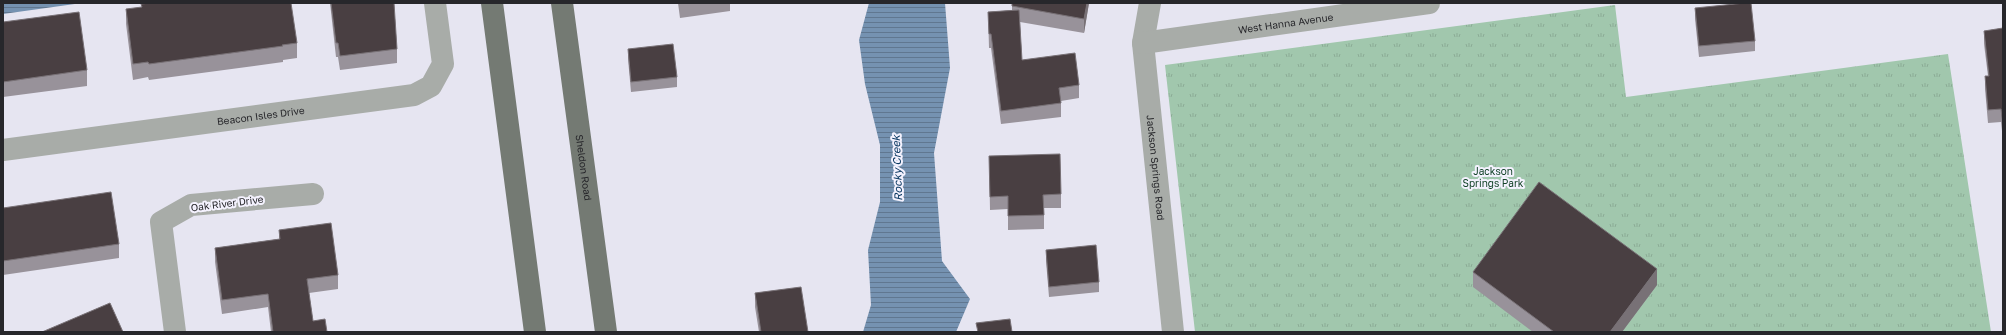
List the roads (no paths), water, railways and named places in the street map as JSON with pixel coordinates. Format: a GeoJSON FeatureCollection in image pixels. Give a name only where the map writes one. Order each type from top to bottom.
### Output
{"type":"FeatureCollection","features":[{"type":"Feature","properties":{"kind":"main road"},"geometry":{"type":"LineString","coordinates":[[492,3],[535,332]]}},
{"type":"Feature","properties":{"kind":"main road","name":"Sheldon Road"},"geometry":{"type":"LineString","coordinates":[[562,3],[606,332]]}},
{"type":"Feature","properties":{"kind":"street","name":"Beacon Isles Drive"},"geometry":{"type":"LineString","coordinates":[[3,150],[414,94],[431,86],[443,64],[435,3]]}},
{"type":"Feature","properties":{"kind":"street","name":"Jackson Springs Road"},"geometry":{"type":"LineString","coordinates":[[1150,3],[1143,43],[1173,332]]}},
{"type":"Feature","properties":{"kind":"street","name":"West Hanna Avenue"},"geometry":{"type":"LineString","coordinates":[[1143,43],[1428,3]]}},
{"type":"Feature","properties":{"kind":"street","name":"Oak River Drive"},"geometry":{"type":"LineString","coordinates":[[175,332],[161,222],[191,205],[313,194]]}},
{"type":"Feature","properties":{"kind":"water"},"geometry":{"type":"Polygon","coordinates":[[[3,3],[82,3],[3,14],[3,3]]]}},
{"type":"Feature","properties":{"kind":"water","name":"Rocky Creek"},"geometry":{"type":"Polygon","coordinates":[[[869,3],[945,3],[950,68],[934,153],[942,261],[970,299],[956,332],[863,332],[871,305],[868,250],[880,202],[880,145],[865,84],[859,40],[869,3]]]}},
{"type":"Feature","properties":{"kind":"park label","name":"Jackson Springs Park"},"geometry":{"type":"Point","coordinates":[1493,176]}}]}
